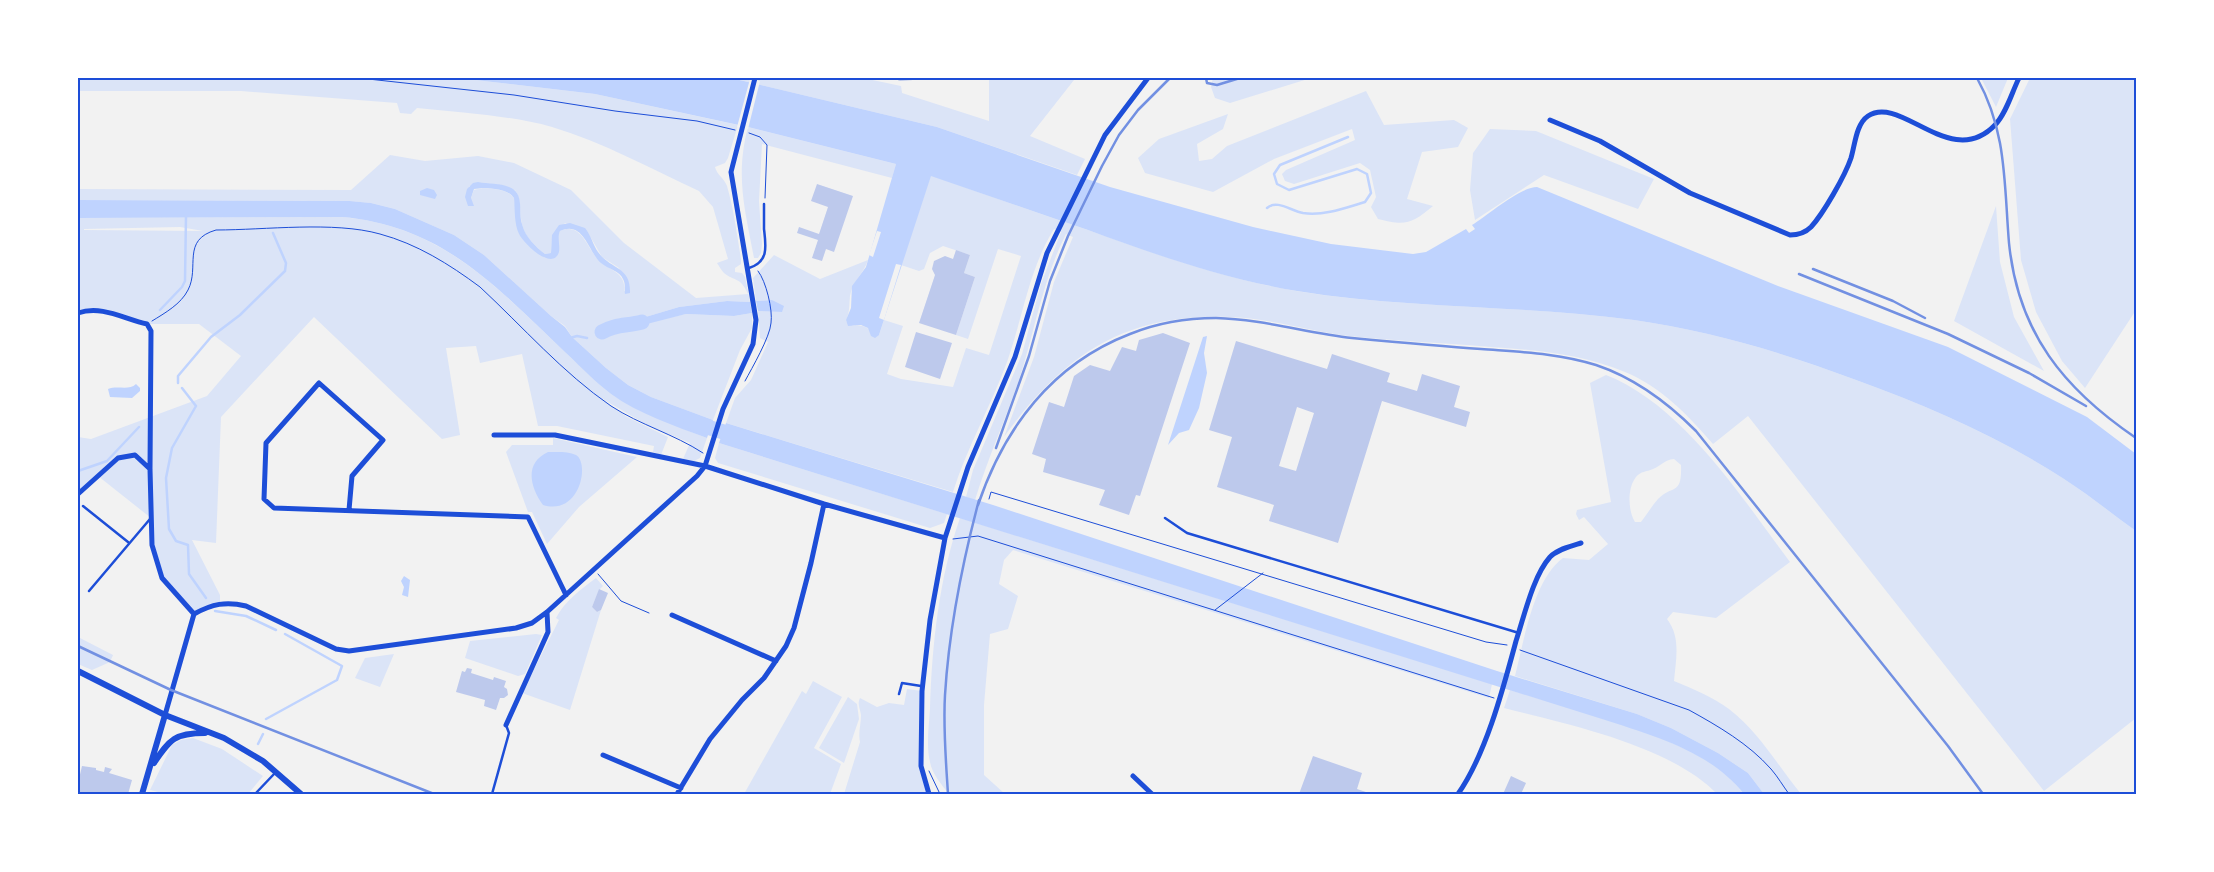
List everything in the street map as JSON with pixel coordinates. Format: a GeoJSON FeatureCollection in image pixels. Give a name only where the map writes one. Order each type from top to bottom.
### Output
{"type":"FeatureCollection","features":[{"type":"Feature","properties":{"kind":"street"},"geometry":{"type":"LineString","coordinates":[[142,794],[194,614],[208,606],[220,603],[240,604],[336,649],[349,651],[516,628],[532,622],[548,612],[671,502],[697,476],[704,466],[723,409],[752,344],[756,320],[731,172],[755,78]]}},
{"type":"Feature","properties":{"kind":"street"},"geometry":{"type":"LineString","coordinates":[[929,794],[921,766],[923,686],[930,620],[945,538],[962,486],[1015,357],[1037,282],[1055,237],[1105,135],[1148,78]]}},
{"type":"Feature","properties":{"kind":"street"},"geometry":{"type":"LineString","coordinates":[[1550,120],[1600,141],[1690,193],[1790,235],[1800,235],[1810,228],[1844,177],[1859,127],[1865,118],[1874,112],[1888,113],[1954,139],[1966,140],[1977,138],[1996,124],[2019,78]]}},
{"type":"Feature","properties":{"kind":"street"},"geometry":{"type":"LineString","coordinates":[[78,313],[98,310],[148,324],[151,331],[150,469],[152,545],[162,578],[194,614]]}},
{"type":"Feature","properties":{"kind":"street"},"geometry":{"type":"LineString","coordinates":[[349,510],[352,476],[384,440],[319,383],[266,443],[264,499],[274,508],[528,517],[566,595]]}},
{"type":"Feature","properties":{"kind":"street"},"geometry":{"type":"LineString","coordinates":[[494,435],[555,435],[704,466],[824,504],[945,538]]}},
{"type":"Feature","properties":{"kind":"street"},"geometry":{"type":"LineString","coordinates":[[78,494],[118,458],[136,455],[150,469]]}},
{"type":"Feature","properties":{"kind":"street"},"geometry":{"type":"LineString","coordinates":[[677,794],[710,739],[724,720],[764,678],[786,646],[794,628],[824,504]]}},
{"type":"Feature","properties":{"kind":"street"},"geometry":{"type":"LineString","coordinates":[[1458,794],[1479,755],[1500,698],[1528,601],[1550,557],[1559,550],[1581,543]]}},
{"type":"Feature","properties":{"kind":"street"},"geometry":{"type":"LineString","coordinates":[[506,725],[548,632],[548,612]]}},
{"type":"Feature","properties":{"kind":"street"},"geometry":{"type":"LineString","coordinates":[[672,615],[776,661]]}},
{"type":"Feature","properties":{"kind":"street"},"geometry":{"type":"LineString","coordinates":[[78,671],[165,715],[224,738],[250,753],[301,794]]}},
{"type":"Feature","properties":{"kind":"street"},"geometry":{"type":"LineString","coordinates":[[150,768],[168,742],[175,737],[191,733],[210,733]]}},
{"type":"Feature","properties":{"kind":"street"},"geometry":{"type":"LineString","coordinates":[[603,755],[682,788]]}},
{"type":"Feature","properties":{"kind":"street"},"geometry":{"type":"LineString","coordinates":[[1133,776],[1152,794]]}},
{"type":"Feature","properties":{"kind":"lane"},"geometry":{"type":"LineString","coordinates":[[888,78],[954,78]]}},
{"type":"Feature","properties":{"kind":"lane"},"geometry":{"type":"LineString","coordinates":[[748,268],[755,266],[764,258],[766,249],[764,204]]}},
{"type":"Feature","properties":{"kind":"lane"},"geometry":{"type":"LineString","coordinates":[[83,506],[128,542]]}},
{"type":"Feature","properties":{"kind":"lane"},"geometry":{"type":"LineString","coordinates":[[89,591],[128,542],[151,518]]}},
{"type":"Feature","properties":{"kind":"lane"},"geometry":{"type":"LineString","coordinates":[[1165,518],[1187,533],[1519,633]]}},
{"type":"Feature","properties":{"kind":"lane"},"geometry":{"type":"LineString","coordinates":[[899,694],[902,683],[923,686]]}},
{"type":"Feature","properties":{"kind":"lane"},"geometry":{"type":"LineString","coordinates":[[492,794],[509,733],[506,725]]}},
{"type":"Feature","properties":{"kind":"lane"},"geometry":{"type":"LineString","coordinates":[[256,794],[276,772]]}},
{"type":"Feature","properties":{"kind":"path"},"geometry":{"type":"LineString","coordinates":[[360,78],[514,95],[615,111],[697,121],[736,131]]}},
{"type":"Feature","properties":{"kind":"path"},"geometry":{"type":"LineString","coordinates":[[744,132],[760,137],[767,145],[764,204]]}},
{"type":"Feature","properties":{"kind":"path"},"geometry":{"type":"LineString","coordinates":[[148,324],[173,307],[188,290],[191,280],[194,248],[209,232],[216,230],[281,228],[334,229],[379,234],[422,249],[460,272],[480,287],[595,394],[628,416],[690,444],[708,456]]}},
{"type":"Feature","properties":{"kind":"path"},"geometry":{"type":"LineString","coordinates":[[754,365],[772,321],[765,282],[755,266]]}},
{"type":"Feature","properties":{"kind":"path"},"geometry":{"type":"LineString","coordinates":[[989,498],[991,492],[1486,642],[1515,648],[1689,710],[1712,723],[1755,753],[1772,770],[1789,794]]}},
{"type":"Feature","properties":{"kind":"path"},"geometry":{"type":"LineString","coordinates":[[945,538],[978,536],[1500,698]]}},
{"type":"Feature","properties":{"kind":"path"},"geometry":{"type":"LineString","coordinates":[[595,569],[621,601],[649,614]]}},
{"type":"Feature","properties":{"kind":"path"},"geometry":{"type":"LineString","coordinates":[[1214,610],[1263,573]]}},
{"type":"Feature","properties":{"kind":"shaded area"},"geometry":{"type":"Polygon","coordinates":[[[78,78],[458,78],[595,94],[738,125],[728,158],[725,163],[715,167],[727,186],[733,213],[741,259],[741,264],[735,268],[735,272],[742,273],[745,277],[750,302],[727,301],[679,307],[622,324],[686,314],[734,316],[752,313],[752,328],[740,350],[713,420],[651,397],[628,385],[606,368],[572,337],[565,326],[551,316],[484,255],[454,235],[395,209],[371,203],[350,201],[78,200],[78,189],[351,190],[390,155],[425,161],[478,156],[514,163],[571,190],[624,243],[696,298],[748,294],[742,284],[724,273],[717,263],[728,259],[713,207],[699,191],[590,140],[552,127],[519,120],[417,108],[411,114],[400,113],[397,103],[241,91],[78,91],[78,78]],[[469,186],[471,198],[474,190],[483,189],[501,190],[511,195],[514,198],[519,234],[545,258],[559,248],[557,236],[560,231],[567,229],[578,232],[597,258],[619,275],[624,285],[624,291],[630,293],[619,268],[602,257],[587,231],[565,223],[552,239],[551,253],[545,254],[538,248],[523,228],[519,198],[515,190],[469,186]]]}},
{"type":"Feature","properties":{"kind":"shaded area"},"geometry":{"type":"Polygon","coordinates":[[[731,78],[863,78],[901,86],[902,93],[989,121],[989,78],[1069,78],[1074,80],[1030,136],[1085,159],[1077,175],[937,127],[731,78]]]}},
{"type":"Feature","properties":{"kind":"shaded area"},"geometry":{"type":"Polygon","coordinates":[[[1213,78],[1311,78],[1230,103],[1215,98],[1211,87],[1213,78]]]}},
{"type":"Feature","properties":{"kind":"shaded area"},"geometry":{"type":"Polygon","coordinates":[[[1981,78],[2008,78],[1996,107],[1981,78]]]}},
{"type":"Feature","properties":{"kind":"shaded area"},"geometry":{"type":"Polygon","coordinates":[[[2030,78],[2136,78],[2136,310],[2085,388],[2062,361],[2036,312],[2021,260],[2010,119],[2030,78]]]}},
{"type":"Feature","properties":{"kind":"shaded area"},"geometry":{"type":"Polygon","coordinates":[[[1366,91],[1384,125],[1454,120],[1468,128],[1458,147],[1422,152],[1407,199],[1433,206],[1419,217],[1408,222],[1402,223],[1378,219],[1371,207],[1376,197],[1370,170],[1360,163],[1294,184],[1285,181],[1282,174],[1286,170],[1355,140],[1352,129],[1274,159],[1213,192],[1145,173],[1138,158],[1159,139],[1228,114],[1223,129],[1197,144],[1199,161],[1212,159],[1227,146],[1366,91]]]}},
{"type":"Feature","properties":{"kind":"shaded area"},"geometry":{"type":"Polygon","coordinates":[[[748,127],[896,164],[892,178],[762,144],[759,201],[762,244],[761,253],[758,258],[754,258],[745,208],[742,177],[742,161],[748,127]]]}},
{"type":"Feature","properties":{"kind":"shaded area"},"geometry":{"type":"Polygon","coordinates":[[[1490,129],[1536,131],[1654,179],[1638,209],[1544,175],[1475,220],[1470,190],[1473,153],[1490,129]]]}},
{"type":"Feature","properties":{"kind":"shaded area"},"geometry":{"type":"Polygon","coordinates":[[[931,175],[1165,257],[1243,280],[1338,297],[1592,315],[1691,330],[1747,344],[1829,370],[1883,390],[1963,424],[2014,449],[2064,479],[2136,531],[2136,718],[2044,791],[1748,416],[1713,444],[1684,413],[1650,385],[1625,372],[1576,357],[1525,350],[1349,336],[1244,318],[1180,319],[1132,330],[1093,348],[1060,373],[1044,388],[1004,437],[1034,357],[1054,282],[1073,237],[1066,234],[1051,269],[1020,377],[975,500],[966,497],[973,470],[1022,354],[1041,284],[1061,232],[1054,229],[1038,260],[1007,362],[965,459],[953,492],[726,423],[735,398],[751,380],[768,342],[760,338],[758,311],[782,312],[772,300],[756,301],[753,278],[774,255],[820,279],[868,260],[851,291],[846,321],[853,326],[864,327],[879,335],[884,320],[903,326],[887,374],[901,379],[953,387],[966,348],[989,355],[1021,256],[998,249],[968,339],[956,335],[975,277],[964,273],[970,255],[943,246],[930,253],[924,269],[919,271],[901,265],[931,175]]]}},
{"type":"Feature","properties":{"kind":"shaded area"},"geometry":{"type":"Polygon","coordinates":[[[1996,206],[2000,262],[2014,317],[2044,371],[1954,321],[1996,206]]]}},
{"type":"Feature","properties":{"kind":"shaded area"},"geometry":{"type":"Polygon","coordinates":[[[342,217],[377,223],[409,233],[438,246],[490,282],[611,394],[707,438],[700,458],[694,461],[683,459],[690,443],[647,425],[601,398],[627,417],[668,437],[661,455],[653,452],[654,446],[557,426],[538,426],[522,354],[480,363],[476,346],[446,348],[460,435],[442,439],[314,317],[221,417],[216,543],[192,540],[220,595],[220,603],[194,614],[167,585],[152,545],[151,518],[98,476],[78,494],[78,437],[91,439],[207,396],[241,356],[199,324],[147,324],[113,313],[78,313],[78,218],[342,217]],[[180,227],[84,229],[84,230],[203,231],[180,227]]]}},
{"type":"Feature","properties":{"kind":"shaded area"},"geometry":{"type":"Polygon","coordinates":[[[1606,375],[1634,389],[1685,430],[1731,483],[1790,562],[1716,618],[1673,612],[1667,619],[1676,641],[1674,681],[1716,701],[1740,718],[1759,739],[1801,794],[1764,794],[1748,773],[1718,753],[1671,728],[1637,714],[1515,676],[1531,612],[1544,581],[1553,568],[1563,558],[1589,560],[1608,544],[1584,517],[1579,520],[1576,514],[1577,510],[1611,502],[1590,383],[1606,375]],[[1674,459],[1636,477],[1630,493],[1631,512],[1635,522],[1641,522],[1658,499],[1678,485],[1681,465],[1674,459]]]}},
{"type":"Feature","properties":{"kind":"shaded area"},"geometry":{"type":"Polygon","coordinates":[[[553,438],[637,457],[579,507],[547,544],[532,512],[528,512],[506,452],[512,445],[553,445],[553,438]]]}},
{"type":"Feature","properties":{"kind":"shaded area"},"geometry":{"type":"Polygon","coordinates":[[[719,443],[947,514],[944,523],[930,528],[718,463],[715,458],[719,443]]]}},
{"type":"Feature","properties":{"kind":"shaded area"},"geometry":{"type":"Polygon","coordinates":[[[960,518],[1492,684],[1489,698],[1013,550],[1004,560],[999,584],[1018,596],[1008,629],[990,634],[984,705],[984,775],[1005,794],[949,794],[931,766],[928,736],[938,612],[947,564],[960,518]]]}},
{"type":"Feature","properties":{"kind":"shaded area"},"geometry":{"type":"Polygon","coordinates":[[[596,578],[603,586],[599,590],[592,607],[597,612],[601,610],[570,710],[522,693],[559,620],[556,618],[559,612],[573,596],[596,578]]]}},
{"type":"Feature","properties":{"kind":"shaded area"},"geometry":{"type":"Polygon","coordinates":[[[542,635],[525,674],[518,676],[465,658],[470,641],[542,635]]]}},
{"type":"Feature","properties":{"kind":"shaded area"},"geometry":{"type":"Polygon","coordinates":[[[78,637],[113,655],[110,662],[92,670],[78,664],[78,637]]]}},
{"type":"Feature","properties":{"kind":"shaded area"},"geometry":{"type":"Polygon","coordinates":[[[394,654],[380,687],[355,678],[365,658],[394,654]]]}},
{"type":"Feature","properties":{"kind":"shaded area"},"geometry":{"type":"Polygon","coordinates":[[[813,681],[842,697],[814,748],[841,764],[830,794],[744,794],[802,691],[806,694],[813,681]]]}},
{"type":"Feature","properties":{"kind":"shaded area"},"geometry":{"type":"Polygon","coordinates":[[[907,689],[922,691],[921,766],[929,794],[844,794],[860,742],[860,698],[877,707],[889,703],[904,705],[907,689]]]}},
{"type":"Feature","properties":{"kind":"shaded area"},"geometry":{"type":"Polygon","coordinates":[[[1510,690],[1611,720],[1661,738],[1719,768],[1744,794],[1717,794],[1697,777],[1646,750],[1558,721],[1504,708],[1510,690]]]}},
{"type":"Feature","properties":{"kind":"shaded area"},"geometry":{"type":"Polygon","coordinates":[[[848,697],[857,704],[859,719],[844,763],[819,748],[848,697]]]}},
{"type":"Feature","properties":{"kind":"shaded area"},"geometry":{"type":"Polygon","coordinates":[[[193,738],[222,749],[263,776],[248,794],[166,794],[150,790],[172,745],[181,740],[193,738]]]}},
{"type":"Feature","properties":{"kind":"water"},"geometry":{"type":"Polygon","coordinates":[[[458,78],[731,78],[937,127],[1110,187],[1253,227],[1331,244],[1413,254],[1426,252],[1466,229],[1469,233],[1475,229],[1472,225],[1504,202],[1530,188],[1537,187],[1778,286],[1948,347],[2087,417],[2136,454],[2136,531],[2064,479],[1989,436],[1883,390],[1829,370],[1747,344],[1691,330],[1634,320],[1592,315],[1381,301],[1339,297],[1270,286],[1217,273],[1165,257],[931,176],[879,335],[875,338],[871,336],[868,328],[861,325],[848,326],[846,320],[851,308],[852,286],[866,267],[896,164],[748,127],[595,94],[458,78]]]}},
{"type":"Feature","properties":{"kind":"water"},"geometry":{"type":"Polygon","coordinates":[[[473,183],[502,185],[509,187],[517,193],[523,229],[535,245],[545,254],[551,253],[552,235],[559,225],[570,223],[585,228],[603,258],[624,273],[629,284],[630,293],[625,294],[621,276],[596,258],[585,239],[575,230],[560,231],[559,252],[556,257],[552,259],[547,258],[535,252],[517,230],[514,198],[507,192],[490,188],[474,189],[471,198],[474,206],[468,206],[465,197],[467,189],[473,183]]]}},
{"type":"Feature","properties":{"kind":"water"},"geometry":{"type":"Polygon","coordinates":[[[427,188],[434,190],[437,195],[435,199],[420,195],[420,191],[427,188]]]}},
{"type":"Feature","properties":{"kind":"water"},"geometry":{"type":"Polygon","coordinates":[[[78,200],[350,201],[371,203],[395,209],[454,235],[484,255],[565,327],[572,337],[606,368],[628,385],[651,397],[713,420],[707,438],[645,414],[611,394],[492,284],[440,247],[410,233],[378,223],[342,217],[78,218],[78,200]]]}},
{"type":"Feature","properties":{"kind":"water"},"geometry":{"type":"Polygon","coordinates":[[[772,300],[784,306],[782,312],[758,311],[756,301],[772,300]]]}},
{"type":"Feature","properties":{"kind":"water"},"geometry":{"type":"Polygon","coordinates":[[[727,301],[750,302],[752,313],[734,316],[686,314],[631,328],[624,327],[622,324],[679,307],[727,301]]]}},
{"type":"Feature","properties":{"kind":"water"},"geometry":{"type":"Polygon","coordinates":[[[1207,336],[1204,353],[1207,373],[1199,408],[1189,430],[1179,433],[1168,445],[1203,337],[1207,336]]]}},
{"type":"Feature","properties":{"kind":"water"},"geometry":{"type":"Polygon","coordinates":[[[136,384],[140,391],[132,398],[110,397],[108,389],[130,387],[136,384]]]}},
{"type":"Feature","properties":{"kind":"water"},"geometry":{"type":"Polygon","coordinates":[[[726,423],[993,505],[1497,671],[1637,714],[1671,728],[1718,753],[1748,773],[1764,794],[1744,794],[1730,779],[1698,756],[1641,732],[719,443],[726,423]]]}},
{"type":"Feature","properties":{"kind":"water"},"geometry":{"type":"Polygon","coordinates":[[[548,452],[566,452],[576,455],[580,460],[582,468],[579,487],[573,496],[566,503],[556,506],[543,505],[538,498],[533,483],[532,469],[535,462],[548,452]]]}},
{"type":"Feature","properties":{"kind":"water"},"geometry":{"type":"Polygon","coordinates":[[[404,576],[410,580],[408,597],[402,595],[404,587],[401,581],[404,576]]]}},
{"type":"Feature","properties":{"kind":"pier"},"geometry":{"type":"Polygon","coordinates":[[[750,79],[760,81],[748,129],[737,127],[750,79]]]}},
{"type":"Feature","properties":{"kind":"pier"},"geometry":{"type":"Polygon","coordinates":[[[877,231],[881,232],[873,257],[869,255],[877,231]]]}},
{"type":"Feature","properties":{"kind":"pier"},"geometry":{"type":"Polygon","coordinates":[[[896,264],[901,265],[884,320],[879,318],[896,264]]]}},
{"type":"Feature","properties":{"kind":"building"},"geometry":{"type":"Polygon","coordinates":[[[817,184],[853,196],[834,252],[826,249],[822,261],[812,258],[818,240],[797,233],[799,227],[819,234],[828,207],[811,201],[817,184]]]}},
{"type":"Feature","properties":{"kind":"building"},"geometry":{"type":"Polygon","coordinates":[[[956,250],[970,255],[964,273],[975,277],[956,335],[919,323],[935,275],[932,269],[934,261],[945,256],[953,259],[956,250]]]}},
{"type":"Feature","properties":{"kind":"building"},"geometry":{"type":"Polygon","coordinates":[[[916,332],[952,343],[940,379],[905,367],[916,332]]]}},
{"type":"Feature","properties":{"kind":"building"},"geometry":{"type":"Polygon","coordinates":[[[1163,333],[1190,343],[1140,496],[1136,495],[1129,515],[1099,505],[1105,490],[1043,472],[1046,459],[1032,454],[1049,402],[1064,407],[1074,376],[1090,365],[1110,371],[1122,347],[1136,351],[1139,340],[1163,333]]]}},
{"type":"Feature","properties":{"kind":"building"},"geometry":{"type":"Polygon","coordinates":[[[1236,341],[1327,369],[1332,354],[1390,373],[1387,382],[1417,391],[1422,374],[1460,386],[1454,407],[1470,412],[1466,427],[1382,401],[1338,543],[1269,521],[1274,505],[1217,487],[1232,437],[1209,430],[1236,341]],[[1297,407],[1279,466],[1296,471],[1314,413],[1297,407]]]}},
{"type":"Feature","properties":{"kind":"building"},"geometry":{"type":"Polygon","coordinates":[[[599,589],[608,593],[601,610],[597,612],[592,607],[599,589]]]}},
{"type":"Feature","properties":{"kind":"building"},"geometry":{"type":"Polygon","coordinates":[[[467,668],[472,669],[471,673],[493,680],[494,677],[506,681],[504,687],[507,689],[508,695],[500,698],[496,710],[484,706],[485,700],[456,692],[462,671],[465,672],[467,668]]]}},
{"type":"Feature","properties":{"kind":"building"},"geometry":{"type":"Polygon","coordinates":[[[1313,756],[1362,773],[1357,789],[1366,792],[1365,794],[1299,794],[1313,756]]]}},
{"type":"Feature","properties":{"kind":"building"},"geometry":{"type":"Polygon","coordinates":[[[82,766],[96,768],[96,770],[104,772],[105,767],[112,769],[109,773],[132,780],[128,794],[78,794],[78,783],[82,766]]]}},
{"type":"Feature","properties":{"kind":"building"},"geometry":{"type":"Polygon","coordinates":[[[1511,776],[1526,783],[1521,794],[1503,794],[1511,776]]]}},
{"type":"Feature","properties":{"kind":"waterway"},"geometry":{"type":"LineString","coordinates":[[1267,208],[1280,205],[1311,214],[1334,211],[1365,202],[1371,193],[1367,174],[1357,169],[1289,190],[1277,184],[1274,174],[1280,165],[1348,137]]}},
{"type":"Feature","properties":{"kind":"waterway"},"geometry":{"type":"LineString","coordinates":[[160,310],[182,287],[185,281],[186,216]]}},
{"type":"Feature","properties":{"kind":"waterway"},"geometry":{"type":"LineString","coordinates":[[178,383],[178,376],[211,337],[240,315],[285,271],[286,263],[273,233]]}},
{"type":"Feature","properties":{"kind":"waterway"},"geometry":{"type":"LineString","coordinates":[[602,332],[617,326],[642,322]]}},
{"type":"Feature","properties":{"kind":"waterway"},"geometry":{"type":"LineString","coordinates":[[570,338],[577,336],[587,338]]}},
{"type":"Feature","properties":{"kind":"waterway"},"geometry":{"type":"LineString","coordinates":[[182,388],[196,406],[172,448],[166,478],[169,529],[176,541],[188,545],[189,574],[206,598]]}},
{"type":"Feature","properties":{"kind":"waterway"},"geometry":{"type":"LineString","coordinates":[[691,422],[743,438]]}},
{"type":"Feature","properties":{"kind":"waterway"},"geometry":{"type":"LineString","coordinates":[[78,471],[107,461],[139,427]]}},
{"type":"Feature","properties":{"kind":"waterway"},"geometry":{"type":"LineString","coordinates":[[215,611],[246,616],[276,630]]}},
{"type":"Feature","properties":{"kind":"waterway"},"geometry":{"type":"LineString","coordinates":[[266,719],[337,680],[342,666],[285,634]]}},
{"type":"Feature","properties":{"kind":"waterway"},"geometry":{"type":"LineString","coordinates":[[258,744],[263,734]]}},
{"type":"Feature","properties":{"kind":"railway"},"geometry":{"type":"LineString","coordinates":[[996,448],[1029,356],[1050,281],[1068,236],[1119,135],[1138,110],[1170,78]]}},
{"type":"Feature","properties":{"kind":"railway"},"geometry":{"type":"LineString","coordinates":[[1206,78],[1207,83],[1217,85],[1240,78]]}},
{"type":"Feature","properties":{"kind":"railway"},"geometry":{"type":"LineString","coordinates":[[1977,78],[1987,98],[1999,138],[2005,179],[2009,243],[2014,275],[2023,305],[2034,331],[2049,356],[2087,400],[2136,438]]}},
{"type":"Feature","properties":{"kind":"railway"},"geometry":{"type":"LineString","coordinates":[[1813,269],[1893,301],[1925,318]]}},
{"type":"Feature","properties":{"kind":"railway"},"geometry":{"type":"LineString","coordinates":[[1799,274],[1948,334],[2029,373],[2086,406]]}},
{"type":"Feature","properties":{"kind":"railway"},"geometry":{"type":"LineString","coordinates":[[978,505],[1002,450],[1017,425],[1054,381],[1102,347],[1140,330],[1161,324],[1194,319],[1233,319],[1352,338],[1539,354],[1596,365],[1610,370],[1650,392],[1674,410],[1696,431],[1948,746],[1983,794]]}},
{"type":"Feature","properties":{"kind":"railway"},"geometry":{"type":"LineString","coordinates":[[948,794],[944,720],[947,670],[957,597],[979,500]]}},
{"type":"Feature","properties":{"kind":"railway"},"geometry":{"type":"LineString","coordinates":[[78,646],[171,690],[434,794]]}}]}
